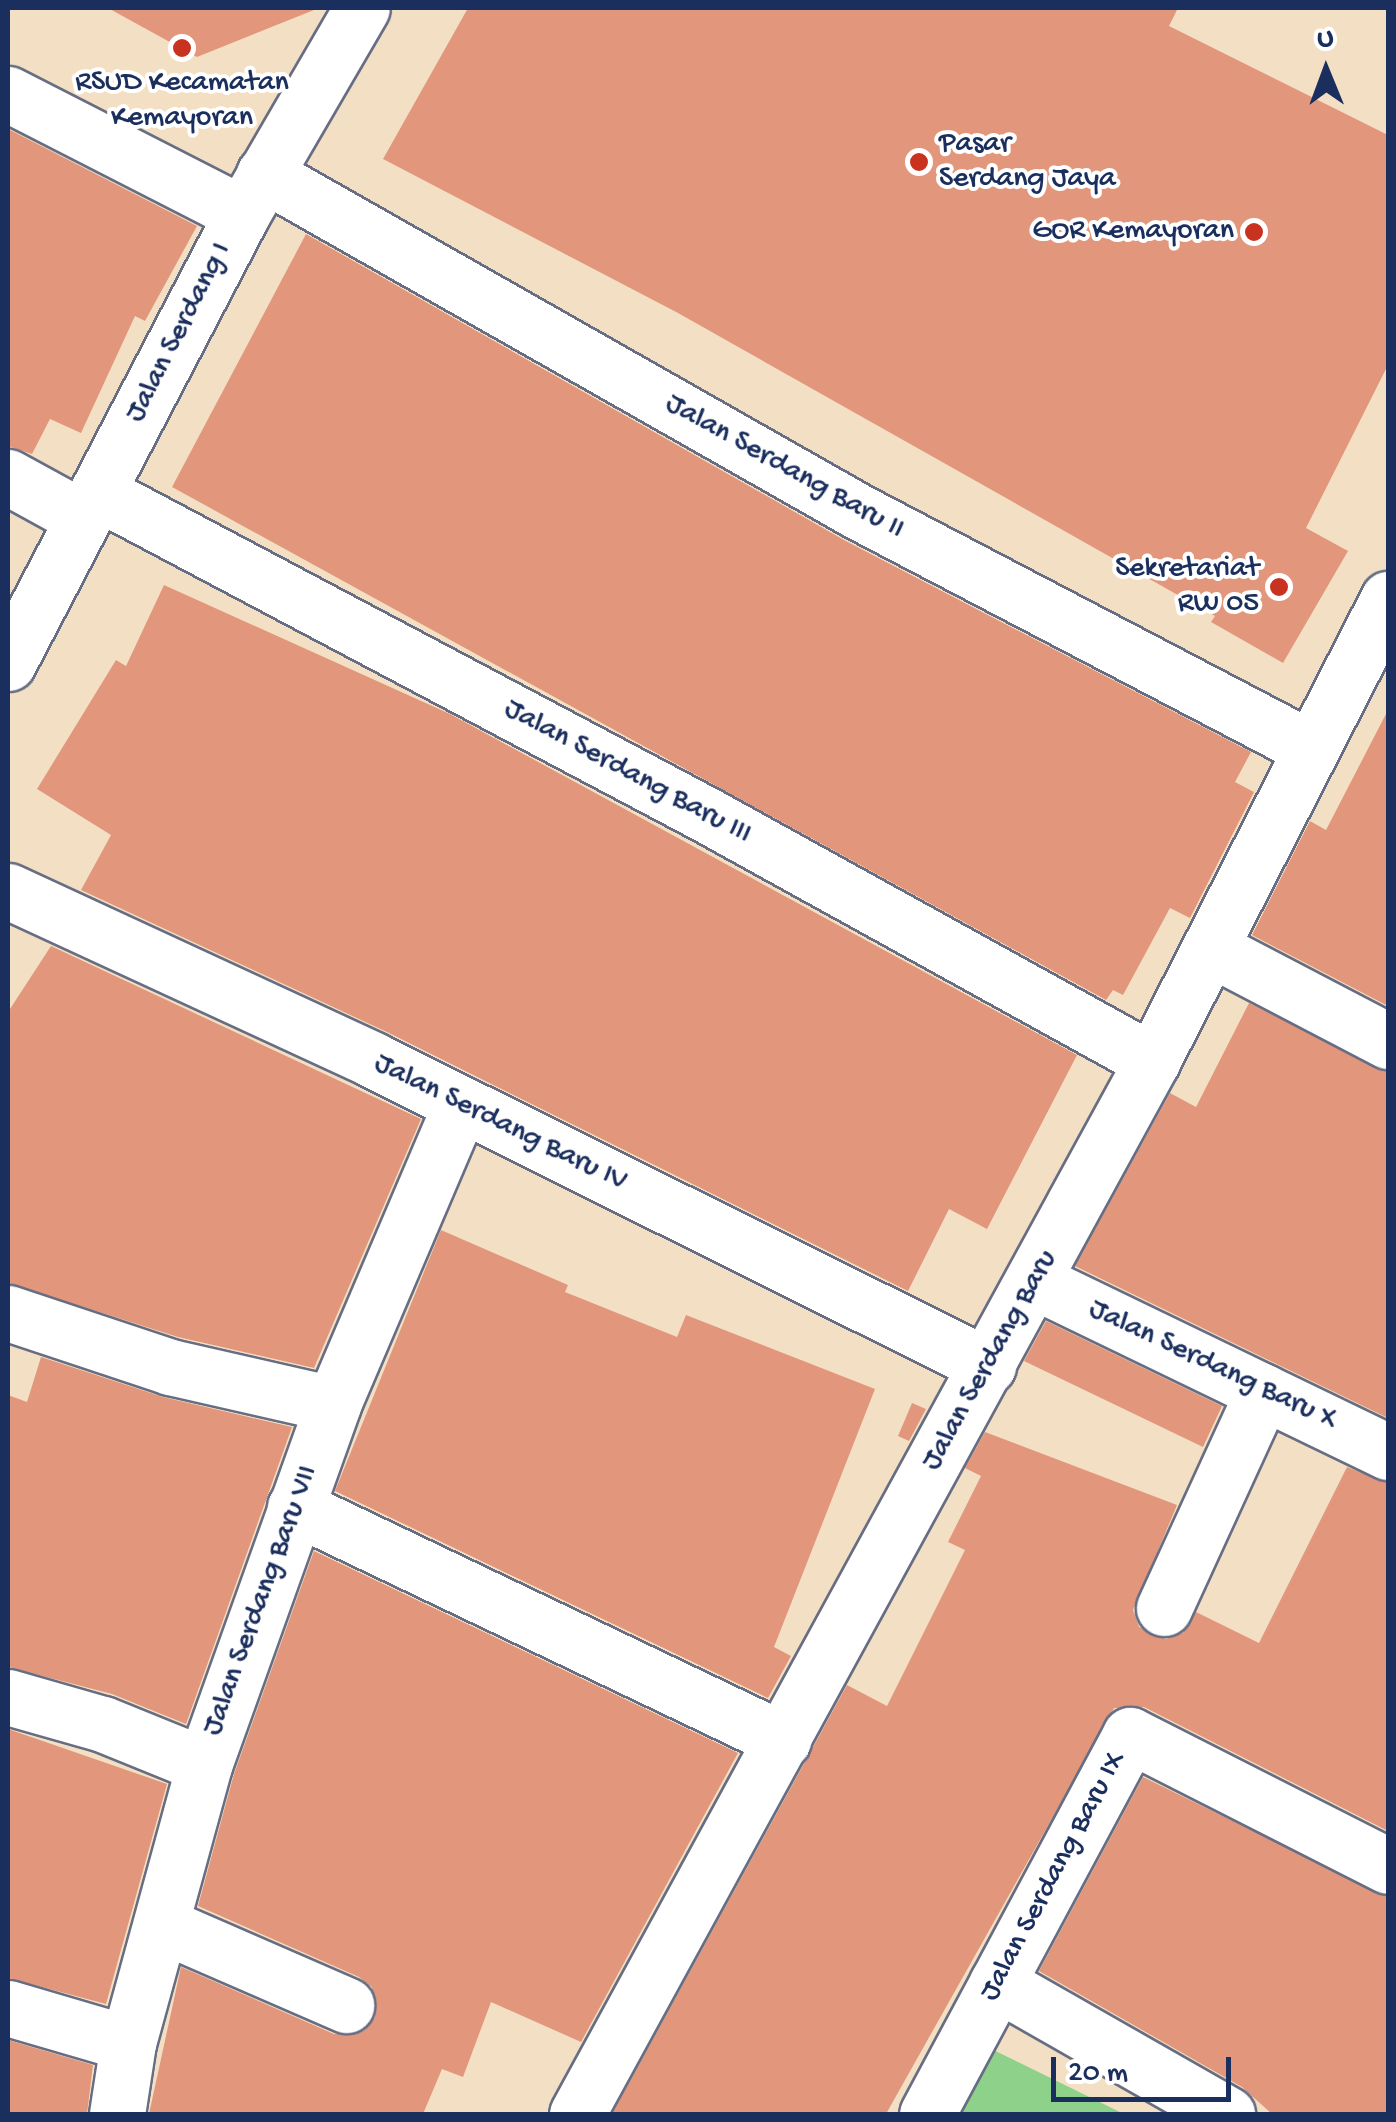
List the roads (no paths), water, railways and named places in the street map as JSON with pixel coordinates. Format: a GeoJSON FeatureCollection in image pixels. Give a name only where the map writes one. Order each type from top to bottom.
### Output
{"type":"FeatureCollection","features":[{"type":"Feature","properties":{"kind":"street","name":"Jalan Serdang I"},"geometry":{"type":"LineString","coordinates":[[8,663],[253,194],[362,8]]}},
{"type":"Feature","properties":{"kind":"street","name":"Jalan Serdang Baru II"},"geometry":{"type":"LineString","coordinates":[[8,94],[253,194],[1310,748]]}},
{"type":"Feature","properties":{"kind":"street","name":"Jalan Serdang Baru III"},"geometry":{"type":"LineString","coordinates":[[8,477],[90,505],[705,814],[1152,1061]]}},
{"type":"Feature","properties":{"kind":"street","name":"Jalan Serdang Baru"},"geometry":{"type":"LineString","coordinates":[[577,2114],[1152,1061],[1388,599]]}},
{"type":"Feature","properties":{"kind":"street","name":"Jalan Serdang Baru IV"},"geometry":{"type":"LineString","coordinates":[[8,891],[461,1104],[988,1366]]}},
{"type":"Feature","properties":{"kind":"street"},"geometry":{"type":"LineString","coordinates":[[1210,948],[1388,1040]]}},
{"type":"Feature","properties":{"kind":"street","name":"Jalan Serdang Baru VII"},"geometry":{"type":"LineString","coordinates":[[117,2114],[128,2043],[204,1764],[333,1404],[461,1104]]}},
{"type":"Feature","properties":{"kind":"street","name":"Jalan Serdang Baru X"},"geometry":{"type":"LineString","coordinates":[[1034,1281],[1388,1452]]}},
{"type":"Feature","properties":{"kind":"street"},"geometry":{"type":"LineString","coordinates":[[8,1313],[170,1367],[333,1404]]}},
{"type":"Feature","properties":{"kind":"street"},"geometry":{"type":"LineString","coordinates":[[1164,1608],[1263,1392]]}},
{"type":"Feature","properties":{"kind":"street"},"geometry":{"type":"LineString","coordinates":[[296,1507],[783,1740]]}},
{"type":"Feature","properties":{"kind":"street"},"geometry":{"type":"LineString","coordinates":[[8,1697],[103,1724],[204,1764]]}},
{"type":"Feature","properties":{"kind":"street","name":"Jalan Serdang Baru IX"},"geometry":{"type":"LineString","coordinates":[[926,2114],[1130,1736],[1388,1866]]}},
{"type":"Feature","properties":{"kind":"street"},"geometry":{"type":"LineString","coordinates":[[162,1925],[346,2005]]}},
{"type":"Feature","properties":{"kind":"street"},"geometry":{"type":"LineString","coordinates":[[997,1984],[1227,2114]]}},
{"type":"Feature","properties":{"kind":"street"},"geometry":{"type":"LineString","coordinates":[[8,2008],[128,2043]]}},
{"type":"Feature","properties":{"kind":"place","name":"RSUD Kecamatan Kemayoran"},"geometry":{"type":"Point","coordinates":[182,48]}},
{"type":"Feature","properties":{"kind":"place","name":"Pasar Serdang Jaya"},"geometry":{"type":"Point","coordinates":[919,162]}},
{"type":"Feature","properties":{"kind":"place","name":"GOR Kemayoran"},"geometry":{"type":"Point","coordinates":[1254,232]}},
{"type":"Feature","properties":{"kind":"place","name":"Sekretariat RW 05"},"geometry":{"type":"Point","coordinates":[1279,587]}}]}
